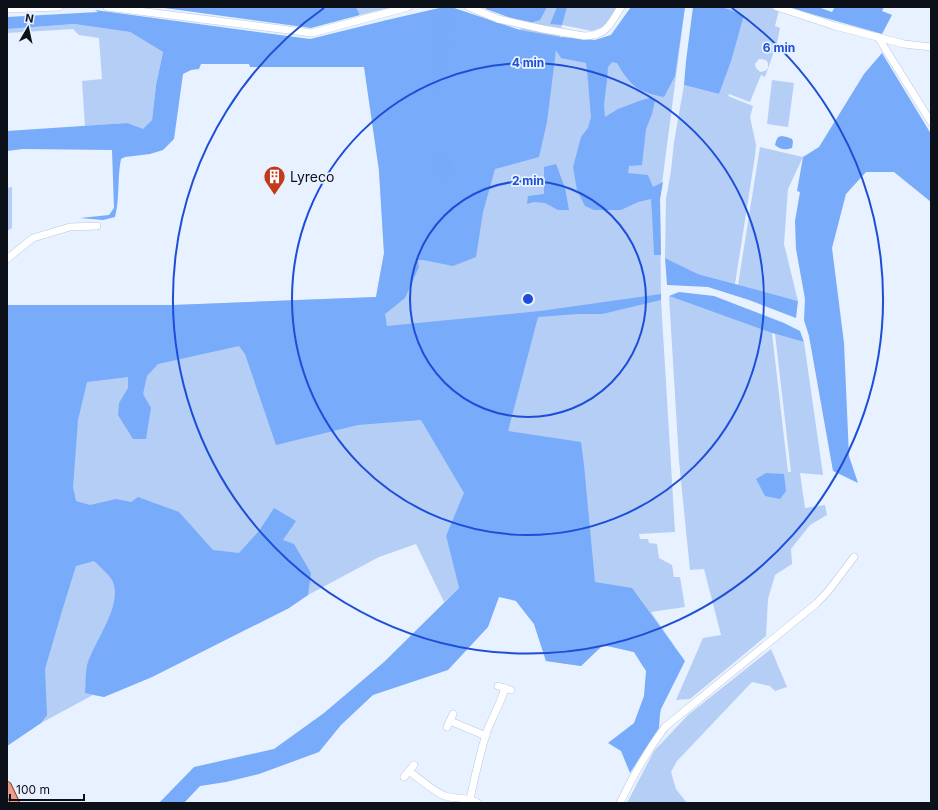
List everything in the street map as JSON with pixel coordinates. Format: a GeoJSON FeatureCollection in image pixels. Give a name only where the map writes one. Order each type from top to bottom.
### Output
{"type":"FeatureCollection","features":[{"type":"Feature","properties":{"kind":"main road"},"geometry":{"type":"LineString","coordinates":[[7,786],[15,803]]}},
{"type":"Feature","properties":{"kind":"main road"},"geometry":{"type":"LineString","coordinates":[[7,797],[10,803]]}},
{"type":"Feature","properties":{"kind":"street"},"geometry":{"type":"LineString","coordinates":[[7,9],[59,7]]}},
{"type":"Feature","properties":{"kind":"street"},"geometry":{"type":"LineString","coordinates":[[107,7],[312,33],[408,7]]}},
{"type":"Feature","properties":{"kind":"street"},"geometry":{"type":"LineString","coordinates":[[469,7],[498,18],[543,29],[591,36],[604,32],[621,7]]}},
{"type":"Feature","properties":{"kind":"street"},"geometry":{"type":"LineString","coordinates":[[777,7],[835,26],[904,44],[931,47]]}},
{"type":"Feature","properties":{"kind":"street"},"geometry":{"type":"LineString","coordinates":[[878,37],[931,122]]}},
{"type":"Feature","properties":{"kind":"street"},"geometry":{"type":"LineString","coordinates":[[7,258],[33,238],[70,227],[97,226]]}},
{"type":"Feature","properties":{"kind":"street"},"geometry":{"type":"LineString","coordinates":[[620,803],[641,762],[665,727],[817,604],[854,557]]}},
{"type":"Feature","properties":{"kind":"street"},"geometry":{"type":"LineString","coordinates":[[470,799],[488,729],[505,688]]}},
{"type":"Feature","properties":{"kind":"street"},"geometry":{"type":"LineString","coordinates":[[450,720],[486,736]]}},
{"type":"Feature","properties":{"kind":"street"},"geometry":{"type":"LineString","coordinates":[[409,771],[444,795],[454,798],[470,799],[478,803]]}},
{"type":"Feature","properties":{"kind":"shaded area"},"geometry":{"type":"Polygon","coordinates":[[[157,7],[356,7],[360,15],[311,28],[157,7]]]}},
{"type":"Feature","properties":{"kind":"shaded area"},"geometry":{"type":"Polygon","coordinates":[[[356,7],[393,7],[360,15],[356,7]]]}},
{"type":"Feature","properties":{"kind":"shaded area"},"geometry":{"type":"Polygon","coordinates":[[[444,7],[451,7],[520,30],[529,7],[616,7],[615,11],[603,27],[592,31],[562,25],[560,37],[595,40],[611,35],[631,7],[685,7],[660,199],[661,300],[675,532],[639,534],[640,539],[648,539],[649,543],[657,544],[659,558],[672,565],[674,577],[680,577],[685,607],[651,612],[673,644],[644,668],[634,652],[603,645],[581,666],[546,661],[534,624],[516,601],[446,536],[459,588],[444,602],[416,544],[379,557],[308,595],[289,608],[152,677],[104,697],[93,695],[41,723],[7,746],[7,305],[174,305],[376,297],[384,253],[379,171],[383,21],[444,7]]]}},
{"type":"Feature","properties":{"kind":"shaded area"},"geometry":{"type":"Polygon","coordinates":[[[444,7],[451,7],[520,30],[560,37],[595,40],[611,35],[631,7],[685,7],[675,76],[664,97],[650,94],[637,88],[617,63],[612,62],[608,67],[604,105],[605,117],[618,109],[642,100],[650,98],[655,101],[646,129],[642,165],[629,166],[628,173],[648,175],[653,187],[663,182],[660,199],[661,255],[654,255],[651,199],[638,202],[621,210],[594,210],[585,206],[577,190],[573,167],[581,137],[588,128],[591,117],[586,63],[561,58],[556,50],[547,122],[539,157],[495,169],[483,212],[476,257],[453,266],[418,260],[419,267],[405,298],[385,314],[387,326],[540,311],[661,294],[661,300],[602,314],[538,317],[508,431],[581,442],[595,582],[632,588],[685,661],[661,709],[659,728],[630,773],[621,751],[608,743],[634,723],[644,696],[646,671],[634,652],[603,645],[581,666],[546,661],[534,624],[516,601],[499,597],[488,627],[448,670],[373,695],[341,725],[319,752],[259,774],[226,782],[200,786],[184,803],[159,803],[194,767],[274,749],[324,713],[384,662],[459,588],[446,536],[464,493],[421,420],[358,425],[276,445],[245,354],[239,346],[158,364],[147,376],[143,394],[151,408],[146,439],[133,439],[118,415],[119,403],[128,388],[128,377],[87,382],[78,420],[73,487],[76,501],[90,505],[116,499],[131,502],[138,497],[179,512],[213,550],[239,553],[259,531],[274,508],[296,521],[283,540],[294,544],[311,573],[308,595],[289,608],[152,677],[104,697],[85,693],[86,673],[88,662],[111,612],[115,591],[112,580],[94,561],[76,566],[45,669],[47,715],[41,723],[7,746],[7,305],[174,305],[376,297],[384,253],[379,171],[364,67],[250,67],[249,64],[201,64],[199,69],[191,70],[183,74],[174,139],[163,150],[121,159],[115,217],[103,220],[80,218],[109,215],[114,208],[112,150],[23,149],[7,151],[7,131],[127,123],[143,129],[152,120],[156,85],[163,52],[130,32],[74,24],[7,29],[7,17],[98,12],[95,10],[310,39],[444,7]]]}},
{"type":"Feature","properties":{"kind":"shaded area"},"geometry":{"type":"Polygon","coordinates":[[[485,7],[547,7],[540,20],[530,23],[511,18],[486,9],[485,7]]]}},
{"type":"Feature","properties":{"kind":"shaded area"},"geometry":{"type":"Polygon","coordinates":[[[557,7],[567,7],[562,25],[550,24],[557,7]]]}},
{"type":"Feature","properties":{"kind":"shaded area"},"geometry":{"type":"Polygon","coordinates":[[[693,7],[722,7],[744,15],[731,61],[719,94],[684,85],[693,7]]]}},
{"type":"Feature","properties":{"kind":"shaded area"},"geometry":{"type":"Polygon","coordinates":[[[722,7],[767,7],[779,10],[775,26],[780,28],[777,43],[765,77],[761,75],[750,102],[729,94],[728,96],[753,106],[750,117],[756,145],[735,284],[698,274],[665,258],[666,199],[684,85],[719,94],[744,15],[722,7]],[[759,59],[755,64],[756,68],[760,72],[765,71],[768,68],[768,63],[766,60],[759,59]]]}},
{"type":"Feature","properties":{"kind":"shaded area"},"geometry":{"type":"Polygon","coordinates":[[[787,7],[818,7],[832,12],[835,7],[884,7],[882,11],[892,15],[882,34],[787,7]]]}},
{"type":"Feature","properties":{"kind":"shaded area"},"geometry":{"type":"Polygon","coordinates":[[[448,14],[453,19],[452,27],[449,31],[450,45],[442,79],[436,94],[432,91],[434,79],[434,50],[431,44],[433,26],[436,20],[441,16],[448,14]]]}},
{"type":"Feature","properties":{"kind":"shaded area"},"geometry":{"type":"Polygon","coordinates":[[[74,24],[130,32],[163,52],[156,85],[152,120],[143,130],[127,123],[85,126],[82,81],[102,79],[99,38],[79,35],[73,29],[7,33],[7,29],[74,24]]]}},
{"type":"Feature","properties":{"kind":"shaded area"},"geometry":{"type":"Polygon","coordinates":[[[882,53],[931,134],[931,202],[894,172],[866,172],[846,194],[832,248],[844,343],[849,456],[858,483],[833,471],[809,336],[804,320],[805,299],[796,249],[795,221],[800,192],[797,191],[803,157],[819,147],[864,74],[882,53]]]}},
{"type":"Feature","properties":{"kind":"shaded area"},"geometry":{"type":"Polygon","coordinates":[[[772,80],[794,83],[788,127],[767,124],[772,80]]]}},
{"type":"Feature","properties":{"kind":"shaded area"},"geometry":{"type":"Polygon","coordinates":[[[782,136],[792,139],[792,148],[783,149],[775,145],[778,137],[782,136]]]}},
{"type":"Feature","properties":{"kind":"shaded area"},"geometry":{"type":"Polygon","coordinates":[[[760,147],[803,157],[788,189],[784,244],[798,301],[738,285],[760,147]]]}},
{"type":"Feature","properties":{"kind":"shaded area"},"geometry":{"type":"Polygon","coordinates":[[[438,153],[450,159],[452,165],[447,178],[439,178],[431,159],[434,154],[438,153]]]}},
{"type":"Feature","properties":{"kind":"shaded area"},"geometry":{"type":"Polygon","coordinates":[[[556,164],[565,188],[569,210],[558,210],[545,203],[534,202],[527,204],[528,196],[544,194],[544,167],[556,164]]]}},
{"type":"Feature","properties":{"kind":"shaded area"},"geometry":{"type":"Polygon","coordinates":[[[12,187],[12,228],[7,231],[7,188],[12,187]]]}},
{"type":"Feature","properties":{"kind":"shaded area"},"geometry":{"type":"Polygon","coordinates":[[[665,258],[698,274],[798,301],[796,318],[749,300],[708,287],[667,285],[665,258]]]}},
{"type":"Feature","properties":{"kind":"shaded area"},"geometry":{"type":"Polygon","coordinates":[[[679,292],[714,296],[784,323],[800,331],[804,342],[772,333],[669,296],[679,292]]]}},
{"type":"Feature","properties":{"kind":"shaded area"},"geometry":{"type":"Polygon","coordinates":[[[669,296],[772,333],[788,472],[791,472],[775,334],[804,342],[823,475],[800,473],[805,508],[825,505],[827,515],[810,525],[791,549],[792,564],[775,575],[768,599],[766,636],[690,699],[676,700],[703,638],[721,635],[704,569],[690,570],[679,461],[669,296]]]}},
{"type":"Feature","properties":{"kind":"shaded area"},"geometry":{"type":"Polygon","coordinates":[[[766,473],[784,474],[786,491],[780,499],[765,496],[756,479],[766,473]]]}},
{"type":"Feature","properties":{"kind":"shaded area"},"geometry":{"type":"Polygon","coordinates":[[[771,649],[787,687],[775,691],[770,686],[752,682],[677,761],[671,772],[676,789],[687,803],[627,803],[654,751],[688,715],[771,649]]]}},
{"type":"Feature","properties":{"kind":"place","name":"Lyreco"},"geometry":{"type":"Point","coordinates":[274,196]}}]}
